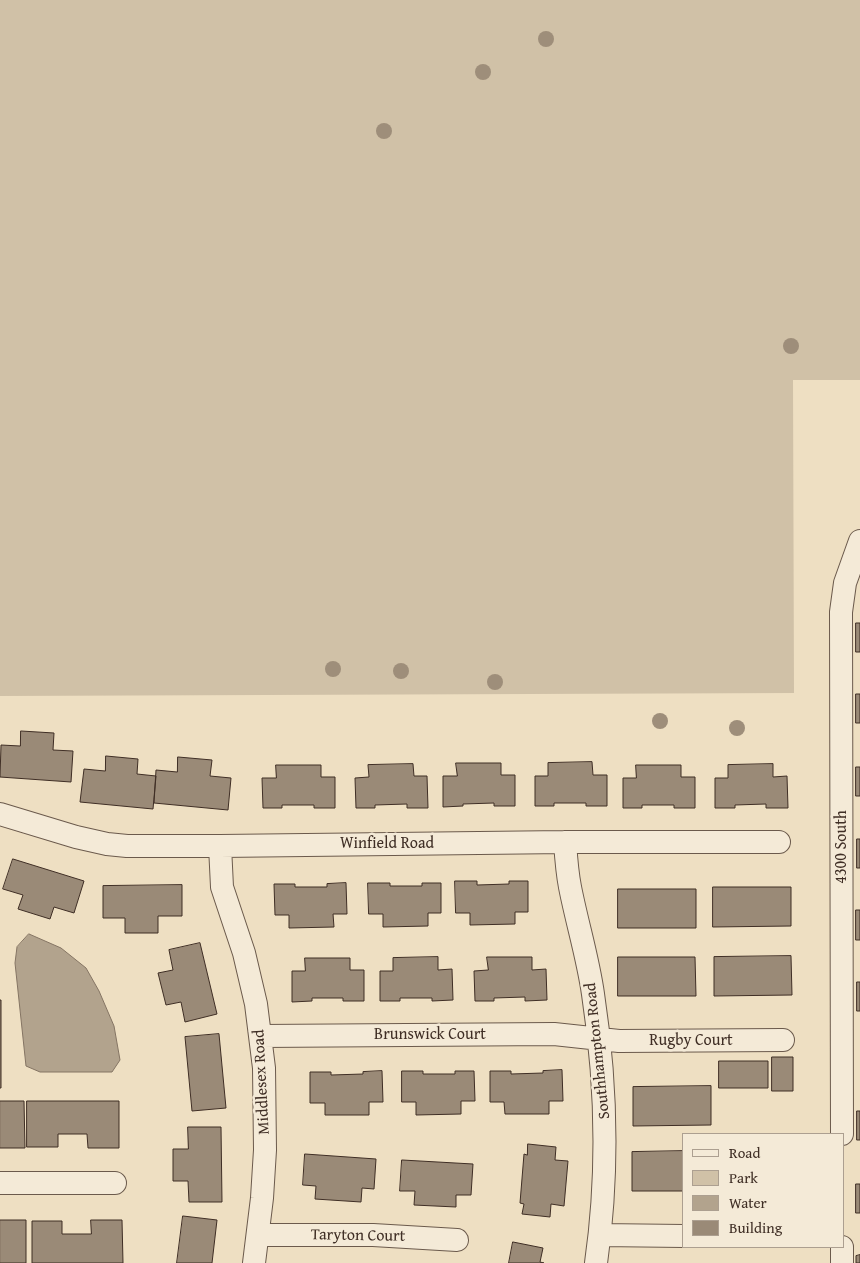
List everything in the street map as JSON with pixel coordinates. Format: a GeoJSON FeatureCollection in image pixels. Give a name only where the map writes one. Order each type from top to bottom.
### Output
{"type":"FeatureCollection","features":[{"type":"Feature","properties":{"kind":"street","name":"4300 South"},"geometry":{"type":"LineString","coordinates":[[842,1133],[851,1044],[841,612],[845,583],[856,551]]}},
{"type":"Feature","properties":{"kind":"street","name":"Winfield Road"},"geometry":{"type":"LineString","coordinates":[[0,814],[76,838],[107,844],[220,846],[565,842],[779,842]]}},
{"type":"Feature","properties":{"kind":"street","name":"Southhampton Road"},"geometry":{"type":"LineString","coordinates":[[565,842],[570,885],[593,993],[599,1038],[606,1130],[604,1190],[596,1263]]}},
{"type":"Feature","properties":{"kind":"street","name":"Middlesex Road"},"geometry":{"type":"LineString","coordinates":[[220,846],[222,887],[244,953],[256,1004],[264,1068],[265,1150],[254,1263]]}},
{"type":"Feature","properties":{"kind":"street","name":"Brunswick Court"},"geometry":{"type":"LineString","coordinates":[[261,1036],[554,1034],[599,1038]]}},
{"type":"Feature","properties":{"kind":"street","name":"Rugby Court"},"geometry":{"type":"LineString","coordinates":[[599,1038],[619,1041],[783,1040]]}},
{"type":"Feature","properties":{"kind":"street"},"geometry":{"type":"LineString","coordinates":[[0,1184],[115,1184]]}},
{"type":"Feature","properties":{"kind":"street","name":"Taryton Court"},"geometry":{"type":"LineString","coordinates":[[258,1235],[373,1235],[457,1240]]}},
{"type":"Feature","properties":{"kind":"street"},"geometry":{"type":"LineString","coordinates":[[600,1235],[682,1236]]}},
{"type":"Feature","properties":{"kind":"street"},"geometry":{"type":"LineString","coordinates":[[842,1248],[842,1263]]}},
{"type":"Feature","properties":{"kind":"green space"},"geometry":{"type":"Polygon","coordinates":[[[0,0],[860,0],[860,380],[793,380],[794,693],[0,696],[0,0]]]}},
{"type":"Feature","properties":{"kind":"water"},"geometry":{"type":"Polygon","coordinates":[[[29,934],[61,948],[86,968],[99,991],[114,1026],[120,1060],[112,1072],[40,1072],[26,1066],[15,963],[17,947],[29,934]]]}},
{"type":"Feature","properties":{"kind":"building"},"geometry":{"type":"Polygon","coordinates":[[[856,623],[860,623],[860,652],[856,652],[856,623]]]}},
{"type":"Feature","properties":{"kind":"building"},"geometry":{"type":"Polygon","coordinates":[[[856,694],[860,694],[860,723],[856,723],[856,694]]]}},
{"type":"Feature","properties":{"kind":"building"},"geometry":{"type":"Polygon","coordinates":[[[21,731],[54,733],[53,750],[73,751],[71,782],[0,777],[1,745],[20,746],[21,731]]]}},
{"type":"Feature","properties":{"kind":"building"},"geometry":{"type":"Polygon","coordinates":[[[106,756],[138,759],[137,774],[156,776],[153,809],[80,802],[84,769],[105,771],[106,756]]]}},
{"type":"Feature","properties":{"kind":"building"},"geometry":{"type":"Polygon","coordinates":[[[178,757],[212,760],[210,776],[231,778],[228,810],[154,803],[156,770],[177,772],[178,757]]]}},
{"type":"Feature","properties":{"kind":"building"},"geometry":{"type":"Polygon","coordinates":[[[592,762],[593,775],[607,775],[607,806],[586,806],[586,803],[554,803],[554,806],[535,806],[535,776],[548,776],[548,763],[592,762]]]}},
{"type":"Feature","properties":{"kind":"building"},"geometry":{"type":"Polygon","coordinates":[[[456,763],[501,763],[501,775],[515,775],[515,806],[494,806],[494,803],[443,807],[443,776],[457,776],[456,763]]]}},
{"type":"Feature","properties":{"kind":"building"},"geometry":{"type":"Polygon","coordinates":[[[413,764],[414,776],[427,776],[428,808],[407,808],[407,804],[375,805],[375,808],[356,808],[355,778],[369,777],[368,765],[413,764]]]}},
{"type":"Feature","properties":{"kind":"building"},"geometry":{"type":"Polygon","coordinates":[[[773,764],[773,777],[787,776],[788,808],[766,808],[766,804],[735,805],[735,808],[715,808],[715,778],[728,778],[728,765],[773,764]]]}},
{"type":"Feature","properties":{"kind":"building"},"geometry":{"type":"Polygon","coordinates":[[[276,765],[321,765],[321,777],[335,777],[335,808],[314,808],[314,805],[282,805],[282,808],[263,808],[262,778],[276,778],[276,765]]]}},
{"type":"Feature","properties":{"kind":"building"},"geometry":{"type":"Polygon","coordinates":[[[636,765],[681,765],[681,777],[695,777],[695,808],[674,808],[674,805],[642,805],[642,808],[623,808],[623,778],[636,778],[636,765]]]}},
{"type":"Feature","properties":{"kind":"building"},"geometry":{"type":"Polygon","coordinates":[[[856,767],[860,767],[860,796],[856,796],[856,767]]]}},
{"type":"Feature","properties":{"kind":"building"},"geometry":{"type":"Polygon","coordinates":[[[857,839],[860,839],[860,868],[857,868],[857,839]]]}},
{"type":"Feature","properties":{"kind":"building"},"geometry":{"type":"Polygon","coordinates":[[[13,859],[84,881],[74,913],[54,907],[50,919],[18,909],[23,895],[3,889],[13,859]]]}},
{"type":"Feature","properties":{"kind":"building"},"geometry":{"type":"Polygon","coordinates":[[[455,881],[477,881],[477,885],[509,884],[509,881],[528,881],[528,912],[515,912],[515,924],[470,925],[470,913],[456,913],[455,881]]]}},
{"type":"Feature","properties":{"kind":"building"},"geometry":{"type":"Polygon","coordinates":[[[346,883],[347,914],[333,914],[334,927],[289,928],[289,915],[275,915],[274,884],[295,884],[295,887],[327,887],[327,884],[346,883]]]}},
{"type":"Feature","properties":{"kind":"building"},"geometry":{"type":"Polygon","coordinates":[[[368,883],[390,883],[390,886],[422,886],[422,883],[441,883],[441,913],[428,913],[428,926],[383,927],[383,914],[369,914],[368,883]]]}},
{"type":"Feature","properties":{"kind":"building"},"geometry":{"type":"Polygon","coordinates":[[[182,885],[182,916],[158,916],[158,933],[125,933],[125,918],[103,918],[103,886],[182,885]]]}},
{"type":"Feature","properties":{"kind":"building"},"geometry":{"type":"Polygon","coordinates":[[[713,887],[791,887],[791,926],[713,927],[713,887]]]}},
{"type":"Feature","properties":{"kind":"building"},"geometry":{"type":"Polygon","coordinates":[[[618,889],[696,889],[696,928],[618,928],[618,889]]]}},
{"type":"Feature","properties":{"kind":"building"},"geometry":{"type":"Polygon","coordinates":[[[856,910],[860,910],[860,940],[856,940],[856,910]]]}},
{"type":"Feature","properties":{"kind":"building"},"geometry":{"type":"Polygon","coordinates":[[[200,943],[217,1014],[185,1022],[181,1002],[166,1005],[158,973],[173,970],[169,950],[200,943]]]}},
{"type":"Feature","properties":{"kind":"building"},"geometry":{"type":"Polygon","coordinates":[[[791,956],[792,995],[714,996],[714,957],[791,956]]]}},
{"type":"Feature","properties":{"kind":"building"},"geometry":{"type":"Polygon","coordinates":[[[438,957],[438,970],[452,969],[453,1000],[432,1001],[432,998],[400,998],[400,1001],[380,1001],[380,971],[393,971],[393,958],[438,957]]]}},
{"type":"Feature","properties":{"kind":"building"},"geometry":{"type":"Polygon","coordinates":[[[487,957],[532,957],[532,970],[546,969],[547,1000],[525,1001],[525,997],[494,998],[494,1001],[475,1001],[474,971],[488,970],[487,957]]]}},
{"type":"Feature","properties":{"kind":"building"},"geometry":{"type":"Polygon","coordinates":[[[618,957],[695,957],[696,996],[618,996],[618,957]]]}},
{"type":"Feature","properties":{"kind":"building"},"geometry":{"type":"Polygon","coordinates":[[[305,958],[350,958],[350,970],[364,970],[364,1001],[343,1001],[343,998],[312,998],[312,1001],[292,1002],[292,971],[305,971],[305,958]]]}},
{"type":"Feature","properties":{"kind":"building"},"geometry":{"type":"Polygon","coordinates":[[[857,982],[860,982],[860,1011],[857,1011],[857,982]]]}},
{"type":"Feature","properties":{"kind":"building"},"geometry":{"type":"Polygon","coordinates":[[[1,1000],[1,1088],[0,1088],[1,1000]]]}},
{"type":"Feature","properties":{"kind":"building"},"geometry":{"type":"Polygon","coordinates":[[[219,1034],[226,1108],[192,1111],[185,1037],[219,1034]]]}},
{"type":"Feature","properties":{"kind":"building"},"geometry":{"type":"Polygon","coordinates":[[[772,1057],[793,1057],[793,1091],[772,1091],[772,1057]]]}},
{"type":"Feature","properties":{"kind":"building"},"geometry":{"type":"Polygon","coordinates":[[[719,1061],[768,1061],[768,1088],[719,1088],[719,1061]]]}},
{"type":"Feature","properties":{"kind":"building"},"geometry":{"type":"Polygon","coordinates":[[[562,1070],[563,1101],[549,1101],[549,1114],[505,1114],[504,1102],[490,1102],[490,1071],[511,1071],[511,1074],[543,1073],[543,1071],[562,1070]]]}},
{"type":"Feature","properties":{"kind":"building"},"geometry":{"type":"Polygon","coordinates":[[[382,1071],[383,1102],[369,1102],[369,1115],[325,1115],[325,1103],[310,1103],[310,1072],[331,1072],[331,1075],[363,1074],[363,1072],[382,1071]]]}},
{"type":"Feature","properties":{"kind":"building"},"geometry":{"type":"Polygon","coordinates":[[[402,1071],[423,1071],[423,1074],[455,1074],[455,1071],[474,1071],[475,1101],[461,1101],[461,1114],[416,1115],[416,1102],[402,1102],[402,1071]]]}},
{"type":"Feature","properties":{"kind":"building"},"geometry":{"type":"Polygon","coordinates":[[[711,1086],[711,1125],[633,1126],[633,1087],[711,1086]]]}},
{"type":"Feature","properties":{"kind":"building"},"geometry":{"type":"Polygon","coordinates":[[[0,1101],[24,1101],[25,1148],[0,1148],[0,1101]]]}},
{"type":"Feature","properties":{"kind":"building"},"geometry":{"type":"Polygon","coordinates":[[[27,1101],[119,1101],[119,1148],[88,1148],[87,1134],[58,1134],[58,1147],[27,1147],[27,1101]]]}},
{"type":"Feature","properties":{"kind":"building"},"geometry":{"type":"Polygon","coordinates":[[[857,1111],[860,1111],[860,1140],[857,1140],[857,1111]]]}},
{"type":"Feature","properties":{"kind":"building"},"geometry":{"type":"Polygon","coordinates":[[[188,1127],[221,1127],[222,1202],[189,1202],[188,1181],[173,1181],[173,1149],[188,1149],[188,1127]]]}},
{"type":"Feature","properties":{"kind":"building"},"geometry":{"type":"Polygon","coordinates":[[[528,1144],[556,1147],[555,1160],[568,1161],[564,1206],[551,1204],[550,1217],[522,1214],[524,1204],[520,1203],[524,1154],[527,1155],[528,1144]]]}},
{"type":"Feature","properties":{"kind":"building"},"geometry":{"type":"Polygon","coordinates":[[[682,1151],[682,1191],[632,1191],[632,1152],[682,1151]]]}},
{"type":"Feature","properties":{"kind":"building"},"geometry":{"type":"Polygon","coordinates":[[[305,1154],[376,1159],[374,1189],[362,1188],[361,1202],[315,1199],[316,1186],[303,1185],[305,1154]]]}},
{"type":"Feature","properties":{"kind":"building"},"geometry":{"type":"Polygon","coordinates":[[[402,1160],[473,1164],[471,1195],[456,1195],[456,1207],[414,1205],[415,1191],[400,1191],[402,1160]]]}},
{"type":"Feature","properties":{"kind":"building"},"geometry":{"type":"Polygon","coordinates":[[[856,1184],[860,1184],[860,1213],[856,1213],[856,1184]]]}},
{"type":"Feature","properties":{"kind":"building"},"geometry":{"type":"Polygon","coordinates":[[[183,1216],[217,1220],[212,1263],[177,1263],[183,1216]]]}},
{"type":"Feature","properties":{"kind":"building"},"geometry":{"type":"Polygon","coordinates":[[[0,1220],[26,1220],[26,1263],[0,1263],[0,1220]]]}},
{"type":"Feature","properties":{"kind":"building"},"geometry":{"type":"Polygon","coordinates":[[[91,1220],[122,1220],[123,1263],[32,1263],[32,1221],[62,1221],[62,1234],[91,1234],[91,1220]]]}},
{"type":"Feature","properties":{"kind":"building"},"geometry":{"type":"Polygon","coordinates":[[[513,1242],[543,1248],[540,1262],[544,1263],[509,1263],[513,1242]]]}},
{"type":"Feature","properties":{"kind":"building"},"geometry":{"type":"Polygon","coordinates":[[[860,1255],[860,1263],[856,1263],[856,1256],[860,1255]]]}}]}
